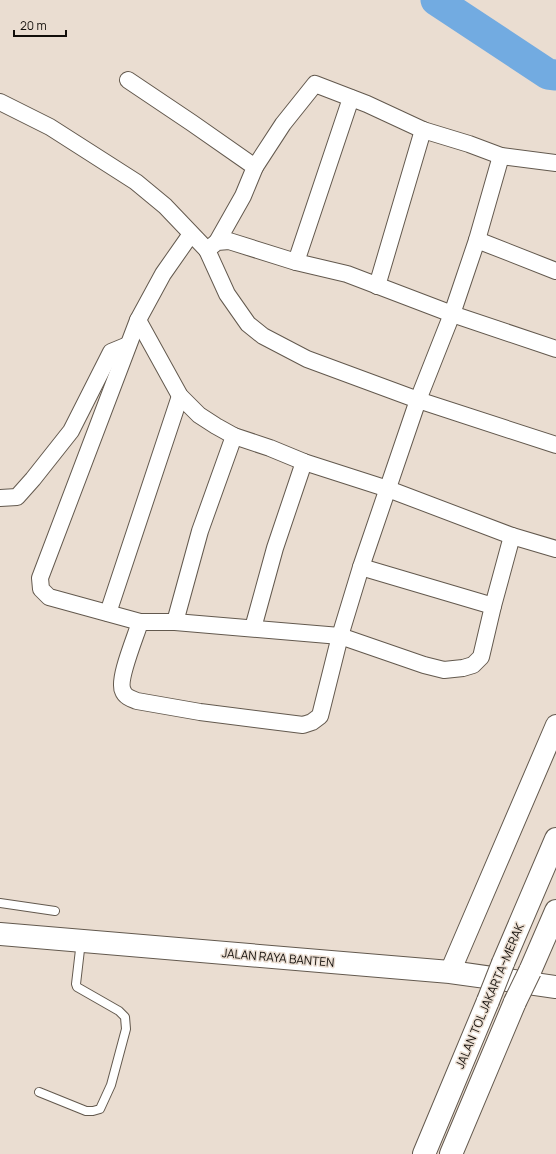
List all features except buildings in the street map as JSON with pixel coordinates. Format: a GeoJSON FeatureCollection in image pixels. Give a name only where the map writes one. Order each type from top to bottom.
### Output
{"type":"FeatureCollection","features":[{"type":"Feature","properties":{"kind":"main road","name":"JALAN TOL JAKARTA–MERAK"},"geometry":{"type":"LineString","coordinates":[[424,1154],[556,839]]}},
{"type":"Feature","properties":{"kind":"main road"},"geometry":{"type":"LineString","coordinates":[[451,1154],[515,1002],[556,911]]}},
{"type":"Feature","properties":{"kind":"main road","name":"JALAN RAYA BANTEN"},"geometry":{"type":"LineString","coordinates":[[0,934],[450,972],[556,987]]}},
{"type":"Feature","properties":{"kind":"street"},"geometry":{"type":"LineString","coordinates":[[128,80],[255,167]]}},
{"type":"Feature","properties":{"kind":"street"},"geometry":{"type":"LineString","coordinates":[[212,246],[242,196],[255,167],[283,124],[315,84],[367,104],[423,130],[469,144],[501,156],[556,163]]}},
{"type":"Feature","properties":{"kind":"street"},"geometry":{"type":"LineString","coordinates":[[296,262],[350,98]]}},
{"type":"Feature","properties":{"kind":"street"},"geometry":{"type":"LineString","coordinates":[[0,102],[50,127],[136,182],[165,206],[192,234],[212,246],[227,294],[248,324],[263,336],[307,359],[418,400],[556,445]]}},
{"type":"Feature","properties":{"kind":"street"},"geometry":{"type":"LineString","coordinates":[[377,286],[423,130]]}},
{"type":"Feature","properties":{"kind":"street"},"geometry":{"type":"LineString","coordinates":[[140,622],[121,680],[122,691],[128,698],[137,701],[200,712],[303,724],[312,722],[320,716],[340,636],[361,567],[418,400],[452,314],[477,240],[501,156]]}},
{"type":"Feature","properties":{"kind":"street"},"geometry":{"type":"LineString","coordinates":[[192,234],[163,274],[138,320],[40,578],[40,589],[49,597],[140,622],[175,622],[340,636],[424,665],[444,670],[463,668],[474,664],[482,657],[493,606],[512,536]]}},
{"type":"Feature","properties":{"kind":"street"},"geometry":{"type":"LineString","coordinates":[[477,240],[556,271]]}},
{"type":"Feature","properties":{"kind":"street"},"geometry":{"type":"LineString","coordinates":[[212,246],[230,241],[296,262],[347,274],[452,314],[556,349]]}},
{"type":"Feature","properties":{"kind":"street"},"geometry":{"type":"LineString","coordinates":[[138,320],[180,396],[199,415],[234,436],[270,448],[304,462],[388,489],[512,536],[556,549]]}},
{"type":"Feature","properties":{"kind":"street"},"geometry":{"type":"LineString","coordinates":[[0,498],[17,497],[34,479],[71,431],[111,352],[128,345]]}},
{"type":"Feature","properties":{"kind":"street"},"geometry":{"type":"LineString","coordinates":[[108,613],[180,396]]}},
{"type":"Feature","properties":{"kind":"street"},"geometry":{"type":"LineString","coordinates":[[175,622],[200,531],[234,436]]}},
{"type":"Feature","properties":{"kind":"street"},"geometry":{"type":"LineString","coordinates":[[253,628],[275,548],[304,462]]}},
{"type":"Feature","properties":{"kind":"street"},"geometry":{"type":"LineString","coordinates":[[361,567],[493,606]]}},
{"type":"Feature","properties":{"kind":"street"},"geometry":{"type":"LineString","coordinates":[[450,972],[556,725]]}},
{"type":"Feature","properties":{"kind":"lane"},"geometry":{"type":"LineString","coordinates":[[0,903],[55,911]]}},
{"type":"Feature","properties":{"kind":"lane"},"geometry":{"type":"LineString","coordinates":[[39,1092],[86,1111],[93,1111],[100,1109],[111,1085],[126,1029],[125,1017],[119,1011],[77,987],[80,941]]}},
{"type":"Feature","properties":{"kind":"waterway"},"geometry":{"type":"LineString","coordinates":[[436,0],[548,74],[556,75]]}}]}
